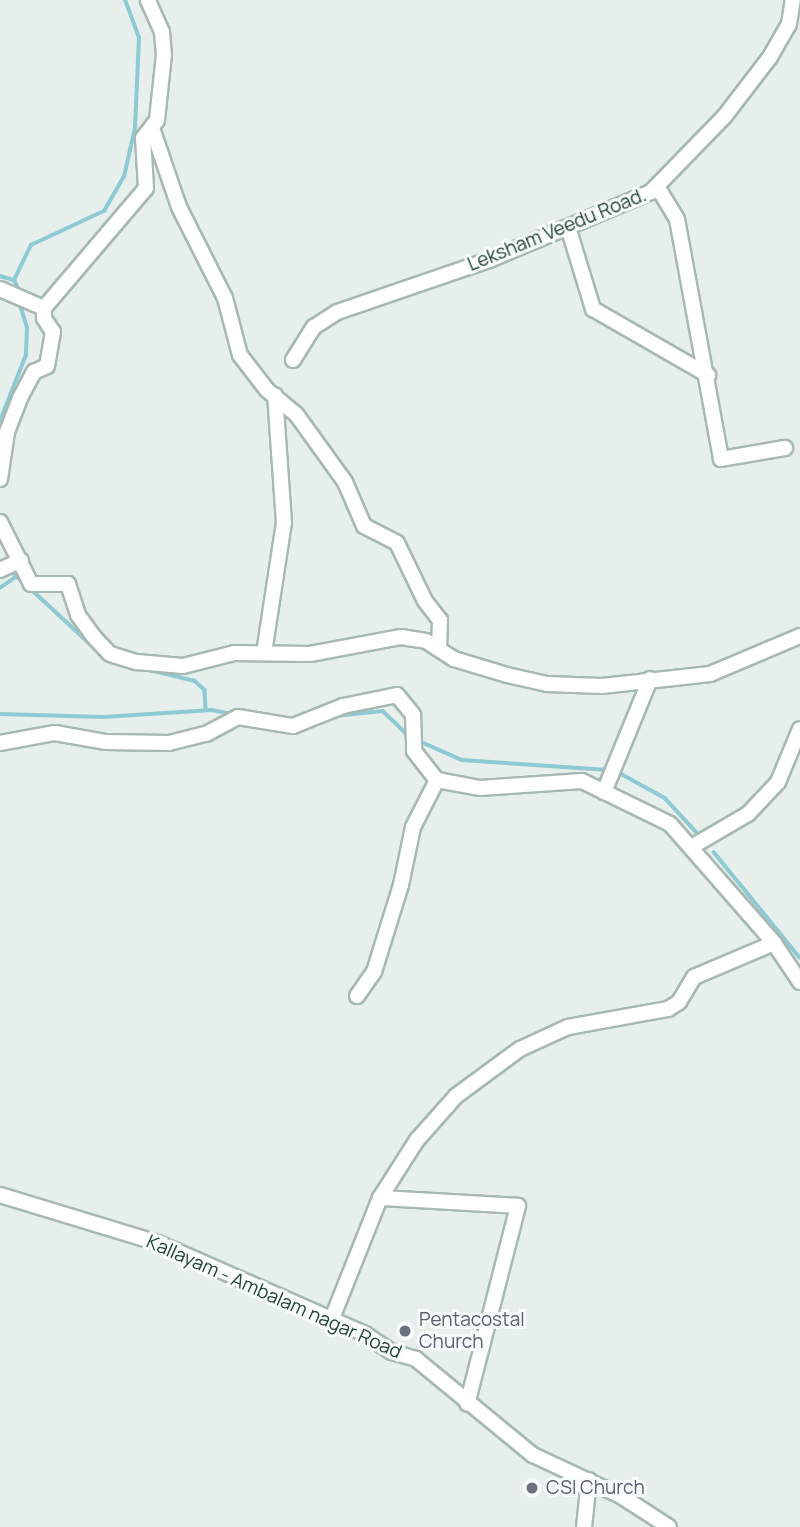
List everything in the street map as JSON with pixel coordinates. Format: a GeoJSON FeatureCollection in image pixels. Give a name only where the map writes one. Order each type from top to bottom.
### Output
{"type":"FeatureCollection","features":[{"type":"Feature","properties":{"kind":"street"},"geometry":{"type":"LineString","coordinates":[[0,480],[7,432],[20,398],[34,372],[47,366],[53,332],[44,318],[44,308],[138,202],[146,188],[143,138],[157,120],[164,55],[162,32],[148,0]]}},
{"type":"Feature","properties":{"kind":"street","name":"Leksham Veedu Road."},"geometry":{"type":"LineString","coordinates":[[293,360],[314,327],[337,312],[568,227],[657,186],[724,117],[770,57],[789,24],[793,0]]}},
{"type":"Feature","properties":{"kind":"street"},"geometry":{"type":"LineString","coordinates":[[152,128],[179,207],[225,298],[240,355],[275,396],[296,414],[345,482],[364,526],[397,543],[425,600],[440,620],[439,649]]}},
{"type":"Feature","properties":{"kind":"street"},"geometry":{"type":"LineString","coordinates":[[657,186],[677,219],[696,336],[708,375],[721,459],[785,448]]}},
{"type":"Feature","properties":{"kind":"street"},"geometry":{"type":"LineString","coordinates":[[568,227],[593,309],[708,375]]}},
{"type":"Feature","properties":{"kind":"street"},"geometry":{"type":"LineString","coordinates":[[0,289],[44,308]]}},
{"type":"Feature","properties":{"kind":"street"},"geometry":{"type":"LineString","coordinates":[[264,653],[284,523],[275,396]]}},
{"type":"Feature","properties":{"kind":"street"},"geometry":{"type":"LineString","coordinates":[[0,522],[34,586],[68,584],[85,626],[115,656],[183,666],[234,653],[310,654],[401,637],[426,641],[473,665],[547,684],[602,687],[710,674],[800,636]]}},
{"type":"Feature","properties":{"kind":"street"},"geometry":{"type":"LineString","coordinates":[[0,570],[22,560]]}},
{"type":"Feature","properties":{"kind":"street"},"geometry":{"type":"LineString","coordinates":[[604,792],[650,680]]}},
{"type":"Feature","properties":{"kind":"street"},"geometry":{"type":"LineString","coordinates":[[0,743],[55,733],[106,742],[169,743],[206,734],[238,717],[293,726],[343,706],[397,695],[413,715],[414,751],[435,779],[480,788],[582,781],[670,824],[694,846],[738,906],[774,943],[800,982]]}},
{"type":"Feature","properties":{"kind":"street"},"geometry":{"type":"LineString","coordinates":[[694,846],[755,806],[778,782],[800,729]]}},
{"type":"Feature","properties":{"kind":"street"},"geometry":{"type":"LineString","coordinates":[[357,996],[374,972],[401,886],[412,827],[435,779]]}},
{"type":"Feature","properties":{"kind":"street"},"geometry":{"type":"LineString","coordinates":[[331,1321],[380,1198],[417,1140],[456,1096],[520,1049],[568,1027],[668,1009],[679,1002],[694,977],[774,943]]}},
{"type":"Feature","properties":{"kind":"street","name":"Kallayam - Ambalam nagar Road"},"geometry":{"type":"LineString","coordinates":[[0,1195],[158,1243],[365,1334],[392,1352],[416,1359],[467,1404],[533,1455],[589,1480],[669,1527]]}},
{"type":"Feature","properties":{"kind":"street"},"geometry":{"type":"LineString","coordinates":[[380,1198],[518,1206],[467,1404]]}},
{"type":"Feature","properties":{"kind":"street"},"geometry":{"type":"LineString","coordinates":[[584,1527],[589,1480]]}},
{"type":"Feature","properties":{"kind":"waterway"},"geometry":{"type":"LineString","coordinates":[[20,293],[14,280],[31,245],[104,211],[124,177],[135,128],[139,38],[125,0]]}},
{"type":"Feature","properties":{"kind":"waterway"},"geometry":{"type":"LineString","coordinates":[[0,276],[14,280]]}},
{"type":"Feature","properties":{"kind":"waterway"},"geometry":{"type":"LineString","coordinates":[[0,421],[26,355],[27,328],[21,308]]}},
{"type":"Feature","properties":{"kind":"waterway"},"geometry":{"type":"LineString","coordinates":[[9,569],[24,583]]}},
{"type":"Feature","properties":{"kind":"waterway"},"geometry":{"type":"LineString","coordinates":[[0,588],[17,576]]}},
{"type":"Feature","properties":{"kind":"waterway"},"geometry":{"type":"LineString","coordinates":[[30,588],[101,654]]}},
{"type":"Feature","properties":{"kind":"waterway"},"geometry":{"type":"LineString","coordinates":[[113,661],[195,681],[205,690],[206,710]]}},
{"type":"Feature","properties":{"kind":"waterway"},"geometry":{"type":"LineString","coordinates":[[0,714],[103,717],[212,710],[233,714]]}},
{"type":"Feature","properties":{"kind":"waterway"},"geometry":{"type":"LineString","coordinates":[[334,716],[383,711],[410,737]]}},
{"type":"Feature","properties":{"kind":"waterway"},"geometry":{"type":"LineString","coordinates":[[417,740],[462,760],[608,770]]}},
{"type":"Feature","properties":{"kind":"waterway"},"geometry":{"type":"LineString","coordinates":[[616,771],[665,798],[699,835]]}},
{"type":"Feature","properties":{"kind":"waterway"},"geometry":{"type":"LineString","coordinates":[[714,852],[800,958]]}},
{"type":"Feature","properties":{"kind":"place","name":"Pentacostal Church"},"geometry":{"type":"Point","coordinates":[405,1331]}},
{"type":"Feature","properties":{"kind":"place","name":"CSI Church"},"geometry":{"type":"Point","coordinates":[532,1488]}}]}
